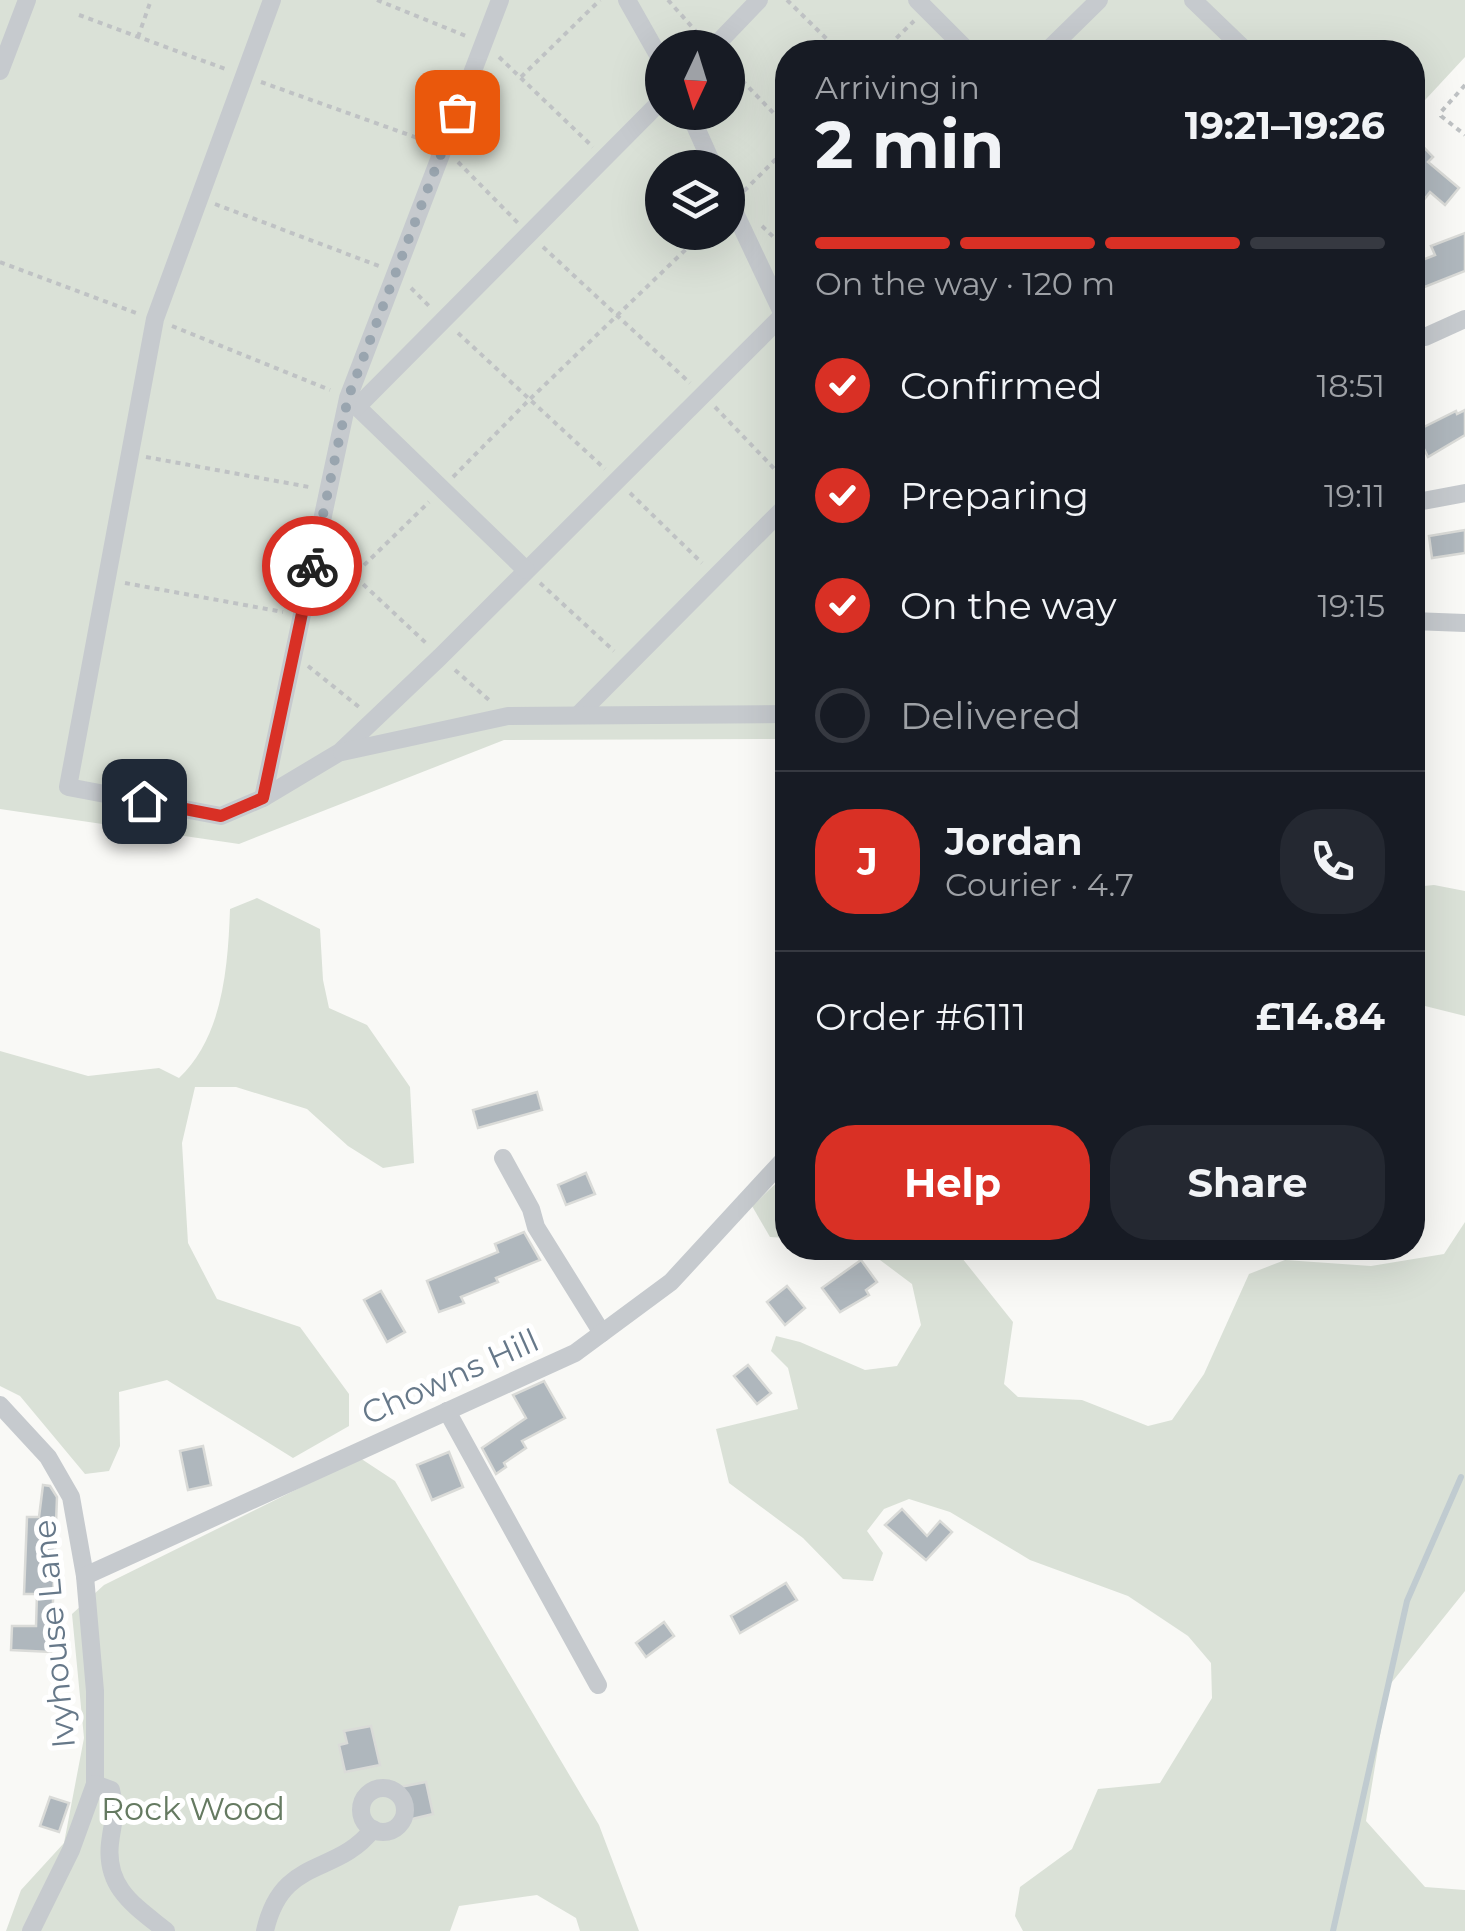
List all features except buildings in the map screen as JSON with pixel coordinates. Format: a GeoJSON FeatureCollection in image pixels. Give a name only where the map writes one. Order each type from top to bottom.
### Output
{"type":"FeatureCollection","features":[{"type":"Feature","properties":{"kind":"street"},"geometry":{"type":"LineString","coordinates":[[0,71],[27,0]]}},
{"type":"Feature","properties":{"kind":"street"},"geometry":{"type":"LineString","coordinates":[[272,0],[155,319],[68,787],[221,816],[263,798],[340,752],[775,326]]}},
{"type":"Feature","properties":{"kind":"street"},"geometry":{"type":"LineString","coordinates":[[263,798],[328,490],[352,402],[396,272],[500,0]]}},
{"type":"Feature","properties":{"kind":"street"},"geometry":{"type":"LineString","coordinates":[[626,0],[645,33]]}},
{"type":"Feature","properties":{"kind":"street"},"geometry":{"type":"LineString","coordinates":[[729,30],[758,0]]}},
{"type":"Feature","properties":{"kind":"street"},"geometry":{"type":"LineString","coordinates":[[1058,40],[1098,0]]}},
{"type":"Feature","properties":{"kind":"street"},"geometry":{"type":"LineString","coordinates":[[1193,0],[1231,40]]}},
{"type":"Feature","properties":{"kind":"street"},"geometry":{"type":"LineString","coordinates":[[922,4],[956,40]]}},
{"type":"Feature","properties":{"kind":"street"},"geometry":{"type":"LineString","coordinates":[[352,402],[442,319],[645,117]]}},
{"type":"Feature","properties":{"kind":"street"},"geometry":{"type":"LineString","coordinates":[[745,234],[775,294]]}},
{"type":"Feature","properties":{"kind":"street"},"geometry":{"type":"LineString","coordinates":[[1425,337],[1465,318]]}},
{"type":"Feature","properties":{"kind":"street"},"geometry":{"type":"LineString","coordinates":[[352,402],[526,570]]}},
{"type":"Feature","properties":{"kind":"street"},"geometry":{"type":"LineString","coordinates":[[1425,502],[1465,494]]}},
{"type":"Feature","properties":{"kind":"street"},"geometry":{"type":"LineString","coordinates":[[579,714],[775,517]]}},
{"type":"Feature","properties":{"kind":"street"},"geometry":{"type":"LineString","coordinates":[[1425,621],[1465,623]]}},
{"type":"Feature","properties":{"kind":"street"},"geometry":{"type":"LineString","coordinates":[[340,752],[508,716],[775,714]]}},
{"type":"Feature","properties":{"kind":"street"},"geometry":{"type":"LineString","coordinates":[[504,1158],[531,1209],[536,1227],[602,1333]]}},
{"type":"Feature","properties":{"kind":"street","name":"Chowns Hill"},"geometry":{"type":"LineString","coordinates":[[84,1576],[575,1354],[671,1282],[775,1170]]}},
{"type":"Feature","properties":{"kind":"street","name":"Ivyhouse Lane"},"geometry":{"type":"LineString","coordinates":[[0,1404],[48,1457],[72,1497],[95,1691],[94,1784],[70,1850],[30,1931]]}},
{"type":"Feature","properties":{"kind":"street"},"geometry":{"type":"LineString","coordinates":[[447,1411],[598,1685]]}},
{"type":"Feature","properties":{"kind":"street"},"geometry":{"type":"LineString","coordinates":[[94,1784],[110,1790],[117,1816],[110,1843],[111,1874],[126,1898],[166,1931]]}},
{"type":"Feature","properties":{"kind":"street"},"geometry":{"type":"LineString","coordinates":[[264,1931],[274,1902],[292,1880],[362,1842],[373,1829]]}},
{"type":"Feature","properties":{"kind":"path"},"geometry":{"type":"LineString","coordinates":[[138,36],[151,0]]}},
{"type":"Feature","properties":{"kind":"path"},"geometry":{"type":"LineString","coordinates":[[377,0],[484,43],[604,158]]}},
{"type":"Feature","properties":{"kind":"path"},"geometry":{"type":"LineString","coordinates":[[521,77],[600,0]]}},
{"type":"Feature","properties":{"kind":"path"},"geometry":{"type":"LineString","coordinates":[[668,0],[695,30]]}},
{"type":"Feature","properties":{"kind":"path"},"geometry":{"type":"LineString","coordinates":[[786,0],[828,40]]}},
{"type":"Feature","properties":{"kind":"path"},"geometry":{"type":"LineString","coordinates":[[892,40],[922,4]]}},
{"type":"Feature","properties":{"kind":"path"},"geometry":{"type":"LineString","coordinates":[[79,15],[444,148],[528,233],[702,394],[775,470]]}},
{"type":"Feature","properties":{"kind":"path"},"geometry":{"type":"LineString","coordinates":[[745,84],[775,115]]}},
{"type":"Feature","properties":{"kind":"path"},"geometry":{"type":"LineString","coordinates":[[1465,85],[1441,116],[1465,135]]}},
{"type":"Feature","properties":{"kind":"path"},"geometry":{"type":"LineString","coordinates":[[745,187],[775,159]]}},
{"type":"Feature","properties":{"kind":"path"},"geometry":{"type":"LineString","coordinates":[[199,198],[396,272],[716,577]]}},
{"type":"Feature","properties":{"kind":"path"},"geometry":{"type":"LineString","coordinates":[[106,580],[300,621],[357,576],[529,400],[686,250]]}},
{"type":"Feature","properties":{"kind":"path"},"geometry":{"type":"LineString","coordinates":[[0,262],[155,319],[352,402]]}},
{"type":"Feature","properties":{"kind":"path"},"geometry":{"type":"LineString","coordinates":[[129,453],[328,490]]}},
{"type":"Feature","properties":{"kind":"path"},"geometry":{"type":"LineString","coordinates":[[317,543],[508,716]]}},
{"type":"Feature","properties":{"kind":"path"},"geometry":{"type":"LineString","coordinates":[[526,570],[628,665]]}},
{"type":"Feature","properties":{"kind":"path"},"geometry":{"type":"LineString","coordinates":[[294,654],[374,720]]}},
{"type":"Feature","properties":{"kind":"green space"},"geometry":{"type":"Polygon","coordinates":[[[0,0],[1465,0],[1465,57],[1425,100],[1425,40],[775,40],[775,739],[504,740],[239,844],[0,809],[0,0]]]}},
{"type":"Feature","properties":{"kind":"green space"},"geometry":{"type":"Polygon","coordinates":[[[1425,886],[1465,891],[1465,1016],[1425,1006],[1425,886]]]}},
{"type":"Feature","properties":{"kind":"green space"},"geometry":{"type":"Polygon","coordinates":[[[257,898],[320,929],[329,1008],[367,1025],[410,1087],[414,1163],[383,1168],[348,1146],[307,1109],[236,1087],[195,1087],[182,1143],[188,1243],[217,1299],[300,1327],[349,1394],[349,1426],[293,1458],[167,1380],[119,1392],[120,1446],[109,1471],[85,1474],[20,1396],[0,1386],[0,1051],[88,1076],[159,1068],[179,1078],[194,1061],[214,1022],[225,977],[230,909],[257,898]]]}},
{"type":"Feature","properties":{"kind":"green space"},"geometry":{"type":"Polygon","coordinates":[[[775,1184],[775,1237],[770,1237],[752,1206],[775,1184]]]}},
{"type":"Feature","properties":{"kind":"green space"},"geometry":{"type":"Polygon","coordinates":[[[1465,1222],[1465,1591],[1388,1687],[1366,1821],[1425,1887],[1465,1890],[1465,1931],[1023,1931],[1015,1916],[1020,1887],[1072,1849],[1098,1789],[1160,1783],[1212,1698],[1211,1663],[1188,1636],[1128,1596],[1030,1560],[950,1512],[909,1499],[884,1509],[867,1531],[883,1553],[873,1581],[843,1579],[803,1538],[729,1483],[716,1429],[798,1409],[788,1368],[771,1351],[776,1336],[865,1370],[897,1366],[921,1325],[912,1284],[880,1260],[964,1260],[1013,1322],[1004,1384],[1018,1397],[1082,1400],[1148,1426],[1172,1420],[1204,1374],[1249,1274],[1285,1260],[1371,1266],[1444,1254],[1465,1222]]]}},
{"type":"Feature","properties":{"kind":"green space","name":"Rock Wood"},"geometry":{"type":"Polygon","coordinates":[[[360,1458],[395,1481],[599,1825],[639,1931],[580,1931],[576,1918],[537,1895],[459,1906],[450,1931],[6,1931],[21,1890],[64,1843],[84,1738],[72,1614],[104,1585],[360,1458]]]}},
{"type":"Feature","properties":{"kind":"waterway"},"geometry":{"type":"LineString","coordinates":[[1333,1931],[1407,1601],[1461,1477]]}},
{"type":"Feature","properties":{"kind":"way so far"},"geometry":{"type":"LineString","coordinates":[[312,566],[348,398],[457,112]]}},
{"type":"Feature","properties":{"kind":"route"},"geometry":{"type":"LineString","coordinates":[[144,801],[221,816],[263,798],[312,566]]}}]}
